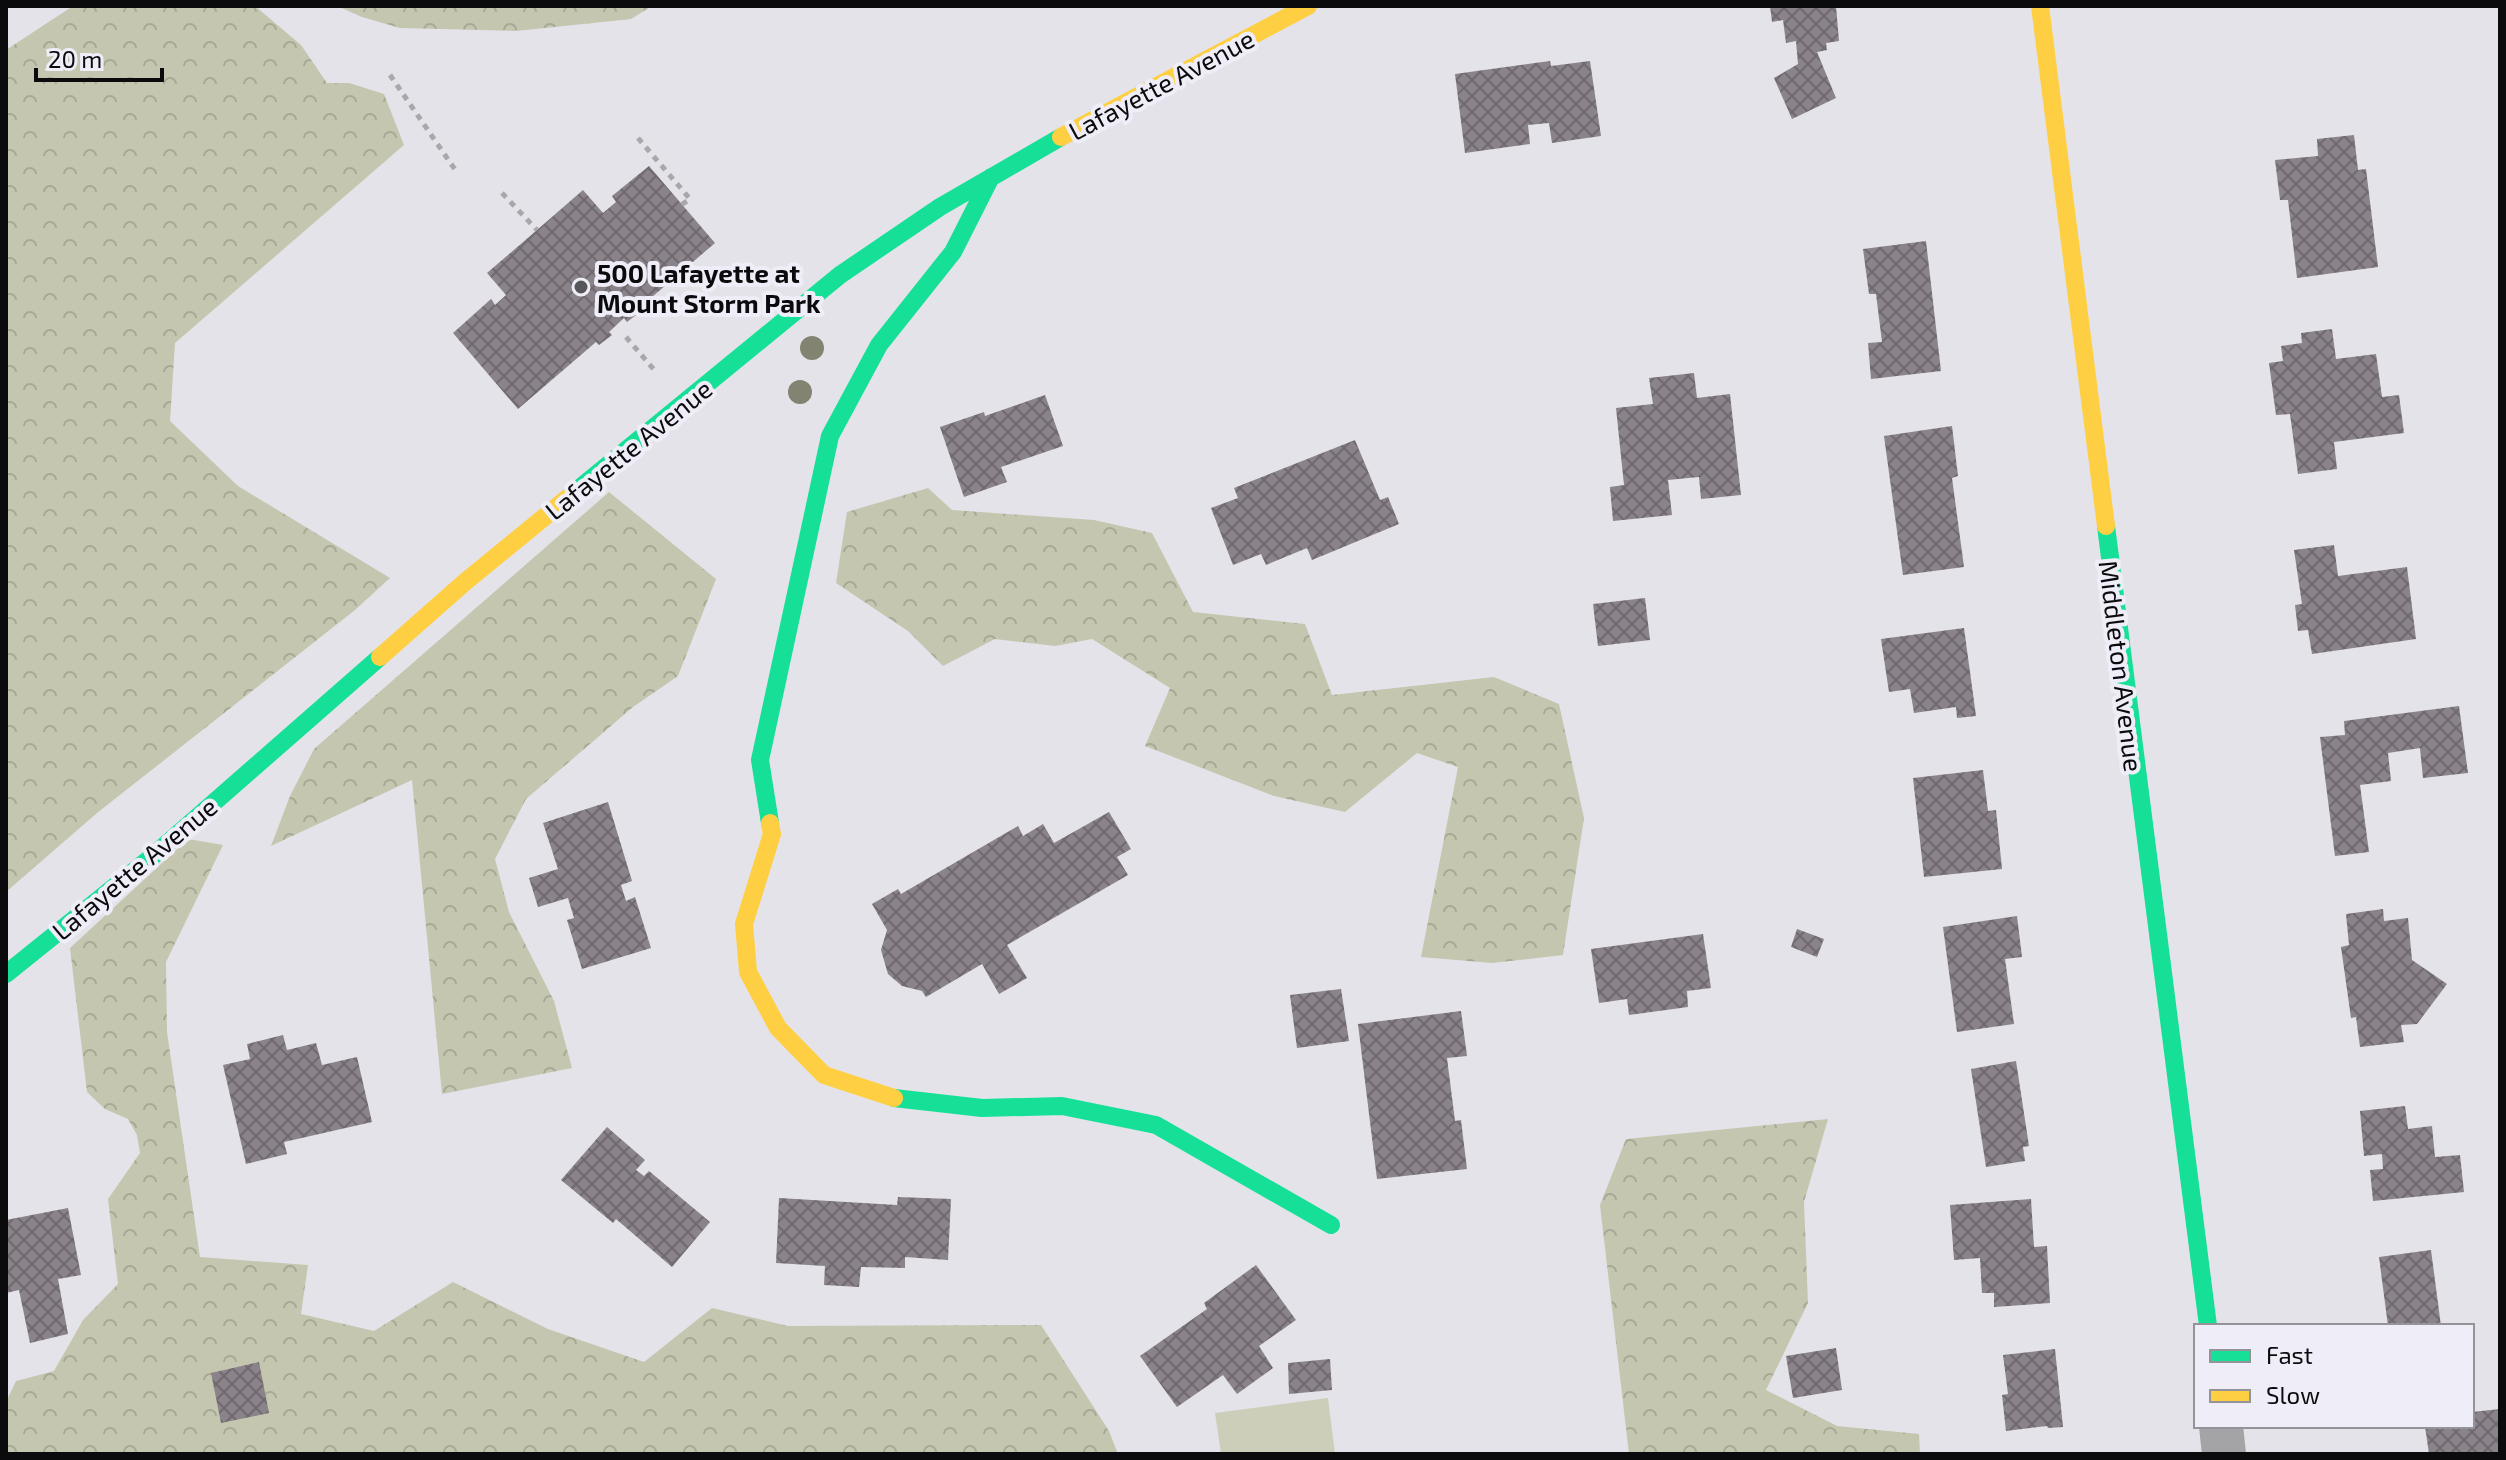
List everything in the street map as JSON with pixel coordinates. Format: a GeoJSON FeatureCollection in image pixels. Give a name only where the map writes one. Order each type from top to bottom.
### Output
{"type":"FeatureCollection","features":[{"type":"Feature","properties":{"kind":"street","name":"Lafayette Avenue"},"geometry":{"type":"LineString","coordinates":[[6,974],[154,855],[465,582],[840,275],[940,207],[1045,145],[1308,6]]}},
{"type":"Feature","properties":{"kind":"street","name":"Middleton Avenue"},"geometry":{"type":"LineString","coordinates":[[2040,6],[2208,1324]]}},
{"type":"Feature","properties":{"kind":"street"},"geometry":{"type":"LineString","coordinates":[[991,177],[953,252],[879,345],[830,436],[760,760],[772,834],[744,924],[748,972],[778,1028],[824,1075],[889,1097],[982,1108],[1062,1106],[1156,1125],[1331,1225]]}},
{"type":"Feature","properties":{"kind":"street"},"geometry":{"type":"LineString","coordinates":[[2221,1428],[2224,1454]]}},
{"type":"Feature","properties":{"kind":"path"},"geometry":{"type":"LineString","coordinates":[[390,75],[456,171]]}},
{"type":"Feature","properties":{"kind":"path"},"geometry":{"type":"LineString","coordinates":[[638,138],[690,199],[681,205]]}},
{"type":"Feature","properties":{"kind":"path"},"geometry":{"type":"LineString","coordinates":[[502,193],[537,230]]}},
{"type":"Feature","properties":{"kind":"path"},"geometry":{"type":"LineString","coordinates":[[626,337],[662,379]]}},
{"type":"Feature","properties":{"kind":"green space"},"geometry":{"type":"Polygon","coordinates":[[[73,6],[255,6],[301,45],[327,83],[349,83],[384,94],[404,145],[175,343],[170,421],[238,486],[390,578],[355,610],[97,813],[6,892],[6,50],[73,6]]]}},
{"type":"Feature","properties":{"kind":"green space"},"geometry":{"type":"Polygon","coordinates":[[[337,6],[652,6],[631,19],[516,31],[400,28],[337,6]]]}},
{"type":"Feature","properties":{"kind":"green space"},"geometry":{"type":"Polygon","coordinates":[[[928,488],[952,510],[1094,520],[1152,533],[1193,612],[1305,624],[1332,695],[1494,677],[1559,704],[1584,818],[1563,955],[1492,963],[1421,957],[1458,767],[1417,753],[1345,812],[1274,796],[1145,746],[1170,688],[1092,639],[1055,646],[995,639],[943,666],[908,631],[836,583],[847,512],[928,488]]]}},
{"type":"Feature","properties":{"kind":"green space"},"geometry":{"type":"Polygon","coordinates":[[[609,492],[716,579],[678,676],[633,707],[526,799],[495,859],[509,912],[554,1001],[572,1068],[442,1094],[412,780],[271,846],[290,796],[314,749],[609,492]]]}},
{"type":"Feature","properties":{"kind":"green space"},"geometry":{"type":"Polygon","coordinates":[[[188,839],[223,845],[166,962],[167,1032],[200,1257],[308,1265],[301,1314],[374,1331],[453,1282],[548,1329],[644,1362],[712,1308],[788,1326],[1041,1325],[1109,1431],[1118,1454],[6,1454],[6,1402],[16,1381],[54,1371],[83,1320],[118,1284],[108,1199],[140,1153],[137,1135],[128,1119],[105,1109],[87,1092],[70,948],[188,839]]]}},
{"type":"Feature","properties":{"kind":"green space"},"geometry":{"type":"Polygon","coordinates":[[[1828,1119],[1804,1202],[1808,1303],[1766,1390],[1837,1426],[1919,1434],[1920,1454],[1629,1454],[1600,1205],[1626,1139],[1828,1119]]]}},
{"type":"Feature","properties":{"kind":"green space"},"geometry":{"type":"Polygon","coordinates":[[[1328,1398],[1335,1454],[1221,1454],[1215,1413],[1328,1398]]]}},
{"type":"Feature","properties":{"kind":"building"},"geometry":{"type":"Polygon","coordinates":[[[1770,6],[1836,6],[1839,41],[1826,43],[1827,50],[1817,52],[1836,98],[1792,119],[1774,78],[1798,64],[1796,41],[1786,43],[1783,20],[1772,22],[1770,6]]]}},
{"type":"Feature","properties":{"kind":"building"},"geometry":{"type":"Polygon","coordinates":[[[1550,61],[1551,66],[1590,61],[1601,136],[1552,143],[1549,123],[1528,125],[1530,144],[1465,153],[1455,74],[1550,61]]]}},
{"type":"Feature","properties":{"kind":"building"},"geometry":{"type":"Polygon","coordinates":[[[2354,135],[2358,170],[2366,169],[2378,267],[2297,278],[2288,200],[2280,200],[2275,160],[2318,156],[2317,139],[2354,135]]]}},
{"type":"Feature","properties":{"kind":"building","name":"500 Lafayette at Mount Storm Park"},"geometry":{"type":"Polygon","coordinates":[[[649,166],[715,243],[638,309],[640,312],[627,322],[624,318],[609,332],[612,335],[599,345],[596,342],[518,409],[453,333],[491,299],[495,305],[506,295],[487,273],[583,190],[603,213],[616,202],[612,196],[649,166]]]}},
{"type":"Feature","properties":{"kind":"building"},"geometry":{"type":"Polygon","coordinates":[[[1926,241],[1941,371],[1871,379],[1868,343],[1882,342],[1876,294],[1869,294],[1863,249],[1926,241]]]}},
{"type":"Feature","properties":{"kind":"building"},"geometry":{"type":"Polygon","coordinates":[[[2332,329],[2336,359],[2376,354],[2382,397],[2399,395],[2404,433],[2334,442],[2337,469],[2298,474],[2290,414],[2276,415],[2269,363],[2283,361],[2281,346],[2302,343],[2301,333],[2332,329]]]}},
{"type":"Feature","properties":{"kind":"building"},"geometry":{"type":"Polygon","coordinates":[[[1694,373],[1697,398],[1730,394],[1741,495],[1701,499],[1699,477],[1668,480],[1672,515],[1613,521],[1610,487],[1624,485],[1616,408],[1653,404],[1649,378],[1694,373]]]}},
{"type":"Feature","properties":{"kind":"building"},"geometry":{"type":"Polygon","coordinates":[[[1045,395],[1063,446],[1001,467],[1007,482],[964,497],[940,427],[984,412],[985,416],[1045,395]]]}},
{"type":"Feature","properties":{"kind":"building"},"geometry":{"type":"Polygon","coordinates":[[[1952,426],[1958,476],[1952,478],[1964,567],[1903,575],[1884,436],[1952,426]]]}},
{"type":"Feature","properties":{"kind":"building"},"geometry":{"type":"Polygon","coordinates":[[[1355,440],[1380,500],[1388,497],[1399,524],[1312,560],[1307,548],[1266,565],[1261,554],[1233,565],[1211,508],[1238,498],[1234,488],[1355,440]]]}},
{"type":"Feature","properties":{"kind":"building"},"geometry":{"type":"Polygon","coordinates":[[[2334,545],[2338,576],[2407,567],[2416,639],[2312,654],[2308,630],[2298,631],[2295,605],[2302,604],[2294,550],[2334,545]]]}},
{"type":"Feature","properties":{"kind":"building"},"geometry":{"type":"Polygon","coordinates":[[[1645,598],[1650,640],[1598,646],[1593,604],[1645,598]]]}},
{"type":"Feature","properties":{"kind":"building"},"geometry":{"type":"Polygon","coordinates":[[[1964,628],[1976,716],[1957,718],[1956,707],[1914,713],[1910,689],[1889,692],[1881,639],[1964,628]]]}},
{"type":"Feature","properties":{"kind":"building"},"geometry":{"type":"Polygon","coordinates":[[[2459,706],[2468,773],[2423,778],[2420,748],[2388,753],[2391,781],[2360,785],[2369,852],[2335,856],[2320,737],[2345,735],[2344,721],[2459,706]]]}},
{"type":"Feature","properties":{"kind":"building"},"geometry":{"type":"Polygon","coordinates":[[[1983,770],[1988,811],[1996,810],[2002,869],[1924,877],[1913,778],[1983,770]]]}},
{"type":"Feature","properties":{"kind":"building"},"geometry":{"type":"Polygon","coordinates":[[[608,802],[632,881],[621,885],[626,901],[635,897],[651,948],[582,969],[567,920],[574,918],[568,898],[538,907],[529,878],[558,869],[543,823],[608,802]]]}},
{"type":"Feature","properties":{"kind":"building"},"geometry":{"type":"Polygon","coordinates":[[[1109,812],[1131,849],[1117,857],[1128,875],[1007,945],[1027,978],[999,994],[982,964],[926,997],[922,991],[902,986],[888,974],[881,950],[887,930],[872,904],[898,889],[901,894],[1018,826],[1023,836],[1043,824],[1054,843],[1109,812]]]}},
{"type":"Feature","properties":{"kind":"building"},"geometry":{"type":"Polygon","coordinates":[[[2383,909],[2384,921],[2408,918],[2412,960],[2447,984],[2417,1024],[2401,1025],[2404,1042],[2360,1047],[2356,1017],[2351,1018],[2341,947],[2349,945],[2346,914],[2383,909]]]}},
{"type":"Feature","properties":{"kind":"building"},"geometry":{"type":"Polygon","coordinates":[[[2017,916],[2022,957],[2005,959],[2014,1024],[1957,1032],[1943,927],[2017,916]]]}},
{"type":"Feature","properties":{"kind":"building"},"geometry":{"type":"Polygon","coordinates":[[[1797,929],[1824,939],[1817,957],[1791,947],[1797,929]]]}},
{"type":"Feature","properties":{"kind":"building"},"geometry":{"type":"Polygon","coordinates":[[[1703,934],[1711,988],[1687,991],[1688,1007],[1629,1015],[1627,999],[1599,1003],[1591,949],[1703,934]]]}},
{"type":"Feature","properties":{"kind":"building"},"geometry":{"type":"Polygon","coordinates":[[[1341,989],[1349,1041],[1297,1048],[1290,995],[1341,989]]]}},
{"type":"Feature","properties":{"kind":"building"},"geometry":{"type":"Polygon","coordinates":[[[1461,1011],[1467,1056],[1447,1058],[1455,1121],[1461,1120],[1467,1169],[1377,1179],[1358,1024],[1461,1011]]]}},
{"type":"Feature","properties":{"kind":"building"},"geometry":{"type":"Polygon","coordinates":[[[283,1035],[287,1050],[316,1043],[322,1065],[357,1057],[372,1122],[284,1142],[287,1154],[246,1164],[223,1065],[250,1059],[247,1044],[283,1035]]]}},
{"type":"Feature","properties":{"kind":"building"},"geometry":{"type":"Polygon","coordinates":[[[2016,1061],[2029,1146],[2023,1147],[2025,1161],[1986,1167],[1971,1069],[2016,1061]]]}},
{"type":"Feature","properties":{"kind":"building"},"geometry":{"type":"Polygon","coordinates":[[[2405,1106],[2408,1129],[2432,1126],[2435,1157],[2460,1155],[2464,1192],[2373,1201],[2370,1170],[2383,1169],[2382,1154],[2364,1156],[2360,1111],[2405,1106]]]}},
{"type":"Feature","properties":{"kind":"building"},"geometry":{"type":"Polygon","coordinates":[[[607,1127],[645,1160],[636,1170],[644,1176],[649,1171],[710,1222],[672,1267],[616,1219],[613,1223],[561,1180],[607,1127]]]}},
{"type":"Feature","properties":{"kind":"building"},"geometry":{"type":"Polygon","coordinates":[[[898,1197],[951,1199],[948,1260],[905,1257],[905,1268],[861,1267],[859,1287],[824,1285],[825,1266],[776,1263],[779,1198],[897,1205],[898,1197]]]}},
{"type":"Feature","properties":{"kind":"building"},"geometry":{"type":"Polygon","coordinates":[[[2031,1199],[2034,1247],[2047,1246],[2050,1303],[1994,1307],[1994,1293],[1982,1293],[1980,1258],[1954,1260],[1950,1205],[2031,1199]]]}},
{"type":"Feature","properties":{"kind":"building"},"geometry":{"type":"Polygon","coordinates":[[[68,1208],[81,1275],[58,1279],[68,1334],[30,1343],[19,1290],[6,1293],[6,1220],[68,1208]]]}},
{"type":"Feature","properties":{"kind":"building"},"geometry":{"type":"Polygon","coordinates":[[[2431,1250],[2441,1324],[2388,1324],[2379,1257],[2431,1250]]]}},
{"type":"Feature","properties":{"kind":"building"},"geometry":{"type":"Polygon","coordinates":[[[1256,1265],[1296,1320],[1259,1346],[1273,1368],[1237,1394],[1223,1375],[1177,1407],[1140,1356],[1207,1309],[1204,1303],[1256,1265]]]}},
{"type":"Feature","properties":{"kind":"building"},"geometry":{"type":"Polygon","coordinates":[[[1836,1348],[1842,1390],[1793,1398],[1786,1356],[1836,1348]]]}},
{"type":"Feature","properties":{"kind":"building"},"geometry":{"type":"Polygon","coordinates":[[[2055,1349],[2063,1427],[2006,1431],[2002,1395],[2008,1394],[2003,1355],[2055,1349]]]}},
{"type":"Feature","properties":{"kind":"building"},"geometry":{"type":"Polygon","coordinates":[[[1330,1359],[1332,1390],[1289,1394],[1288,1363],[1330,1359]]]}},
{"type":"Feature","properties":{"kind":"building"},"geometry":{"type":"Polygon","coordinates":[[[259,1362],[269,1413],[221,1423],[211,1373],[259,1362]]]}},
{"type":"Feature","properties":{"kind":"building"},"geometry":{"type":"Polygon","coordinates":[[[2500,1409],[2500,1454],[2429,1454],[2425,1428],[2474,1428],[2474,1412],[2500,1409]]]}},
{"type":"Feature","properties":{"kind":"traffic: fast"},"geometry":{"type":"LineString","coordinates":[[570,496],[840,275],[940,207],[1061,137]]}},
{"type":"Feature","properties":{"kind":"traffic: fast"},"geometry":{"type":"LineString","coordinates":[[770,823],[760,760],[830,436],[879,345],[953,252],[991,177]]}},
{"type":"Feature","properties":{"kind":"traffic: fast"},"geometry":{"type":"LineString","coordinates":[[2106,526],[2208,1324]]}},
{"type":"Feature","properties":{"kind":"traffic: fast"},"geometry":{"type":"LineString","coordinates":[[6,974],[154,855],[380,657]]}},
{"type":"Feature","properties":{"kind":"traffic: fast"},"geometry":{"type":"LineString","coordinates":[[894,1098],[982,1108],[1062,1106],[1156,1125],[1331,1225]]}},
{"type":"Feature","properties":{"kind":"traffic: slow"},"geometry":{"type":"LineString","coordinates":[[1061,137],[1308,6]]}},
{"type":"Feature","properties":{"kind":"traffic: slow"},"geometry":{"type":"LineString","coordinates":[[2040,6],[2106,526]]}},
{"type":"Feature","properties":{"kind":"traffic: slow"},"geometry":{"type":"LineString","coordinates":[[380,657],[570,496]]}},
{"type":"Feature","properties":{"kind":"traffic: slow"},"geometry":{"type":"LineString","coordinates":[[770,823],[772,834],[744,924],[748,972],[778,1028],[824,1075],[894,1098]]}},
{"type":"Feature","properties":{"kind":"place","name":"500 Lafayette at Mount Storm Park"},"geometry":{"type":"Point","coordinates":[581,287]}}]}
